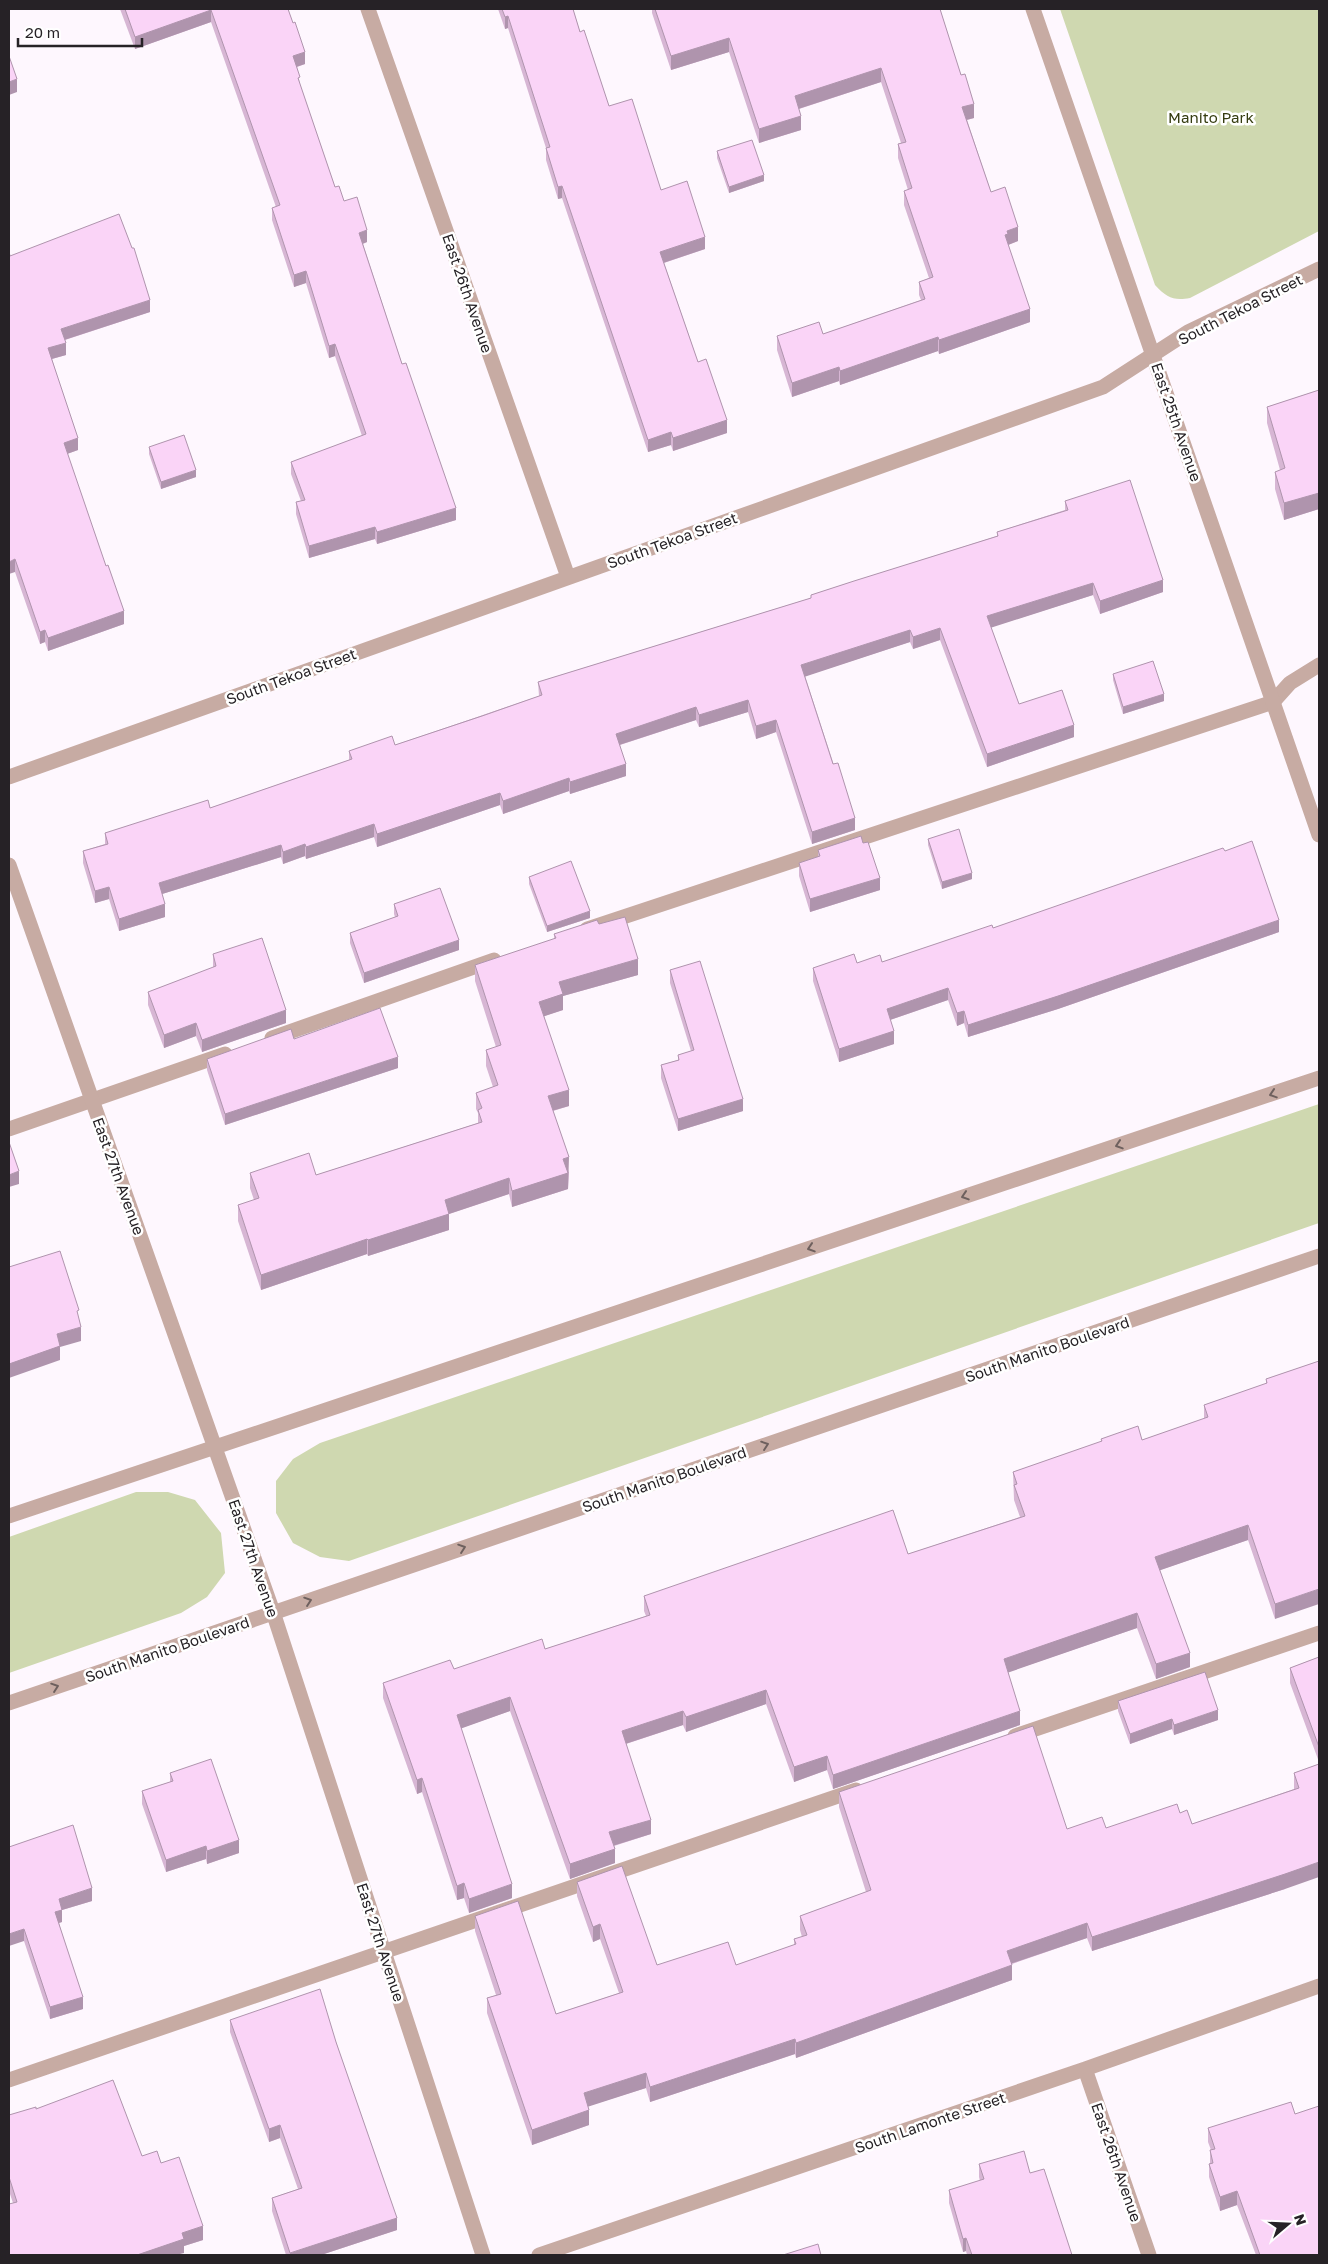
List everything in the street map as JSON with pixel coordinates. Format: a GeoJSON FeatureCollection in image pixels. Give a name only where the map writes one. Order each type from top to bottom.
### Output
{"type":"FeatureCollection","features":[{"type":"Feature","properties":{"kind":"street","name":"East 26th Avenue"},"geometry":{"type":"LineString","coordinates":[[368,9],[568,577]]}},
{"type":"Feature","properties":{"kind":"street","name":"East 25th Avenue"},"geometry":{"type":"LineString","coordinates":[[1033,9],[1319,835]]}},
{"type":"Feature","properties":{"kind":"street","name":"South Tekoa Street"},"geometry":{"type":"LineString","coordinates":[[9,777],[1103,387],[1188,332],[1319,268]]}},
{"type":"Feature","properties":{"kind":"street"},"geometry":{"type":"LineString","coordinates":[[569,934],[1273,702],[1290,683],[1319,665]]}},
{"type":"Feature","properties":{"kind":"street","name":"East 27th Avenue"},"geometry":{"type":"LineString","coordinates":[[9,865],[216,1446],[273,1612],[484,2255]]}},
{"type":"Feature","properties":{"kind":"street"},"geometry":{"type":"LineString","coordinates":[[260,1042],[512,954]]}},
{"type":"Feature","properties":{"kind":"street"},"geometry":{"type":"LineString","coordinates":[[9,1129],[241,1048]]}},
{"type":"Feature","properties":{"kind":"street"},"geometry":{"type":"LineString","coordinates":[[9,1516],[1319,1078]]}},
{"type":"Feature","properties":{"kind":"street","name":"South Manito Boulevard"},"geometry":{"type":"LineString","coordinates":[[9,1703],[1319,1256]]}},
{"type":"Feature","properties":{"kind":"street"},"geometry":{"type":"LineString","coordinates":[[999,1742],[1319,1633]]}},
{"type":"Feature","properties":{"kind":"street"},"geometry":{"type":"LineString","coordinates":[[9,2080],[868,1786]]}},
{"type":"Feature","properties":{"kind":"street","name":"South Lamonte Street"},"geometry":{"type":"LineString","coordinates":[[539,2255],[1085,2069],[1319,1986]]}},
{"type":"Feature","properties":{"kind":"street","name":"East 26th Avenue"},"geometry":{"type":"LineString","coordinates":[[1085,2069],[1149,2255]]}},
{"type":"Feature","properties":{"kind":"green space","name":"Manito Park"},"geometry":{"type":"Polygon","coordinates":[[[1060,9],[1319,9],[1319,231],[1190,298],[1175,299],[1163,293],[1155,285],[1060,9]]]}},
{"type":"Feature","properties":{"kind":"green space"},"geometry":{"type":"Polygon","coordinates":[[[1319,1104],[1319,1223],[349,1561],[320,1557],[293,1543],[276,1513],[276,1481],[293,1459],[320,1443],[1319,1104]]]}},
{"type":"Feature","properties":{"kind":"green space"},"geometry":{"type":"Polygon","coordinates":[[[136,1492],[168,1492],[195,1500],[221,1533],[225,1573],[207,1597],[181,1613],[9,1673],[9,1537],[136,1492]]]}},
{"type":"Feature","properties":{"kind":"building"},"geometry":{"type":"Polygon","coordinates":[[[125,9],[288,9],[293,23],[295,22],[305,52],[293,56],[300,77],[298,78],[335,187],[339,186],[344,201],[357,197],[367,230],[359,233],[402,364],[406,363],[456,508],[377,532],[375,527],[309,546],[296,502],[305,500],[291,462],[366,434],[335,344],[329,346],[306,271],[294,275],[272,208],[280,205],[211,10],[135,37],[125,9]]]}},
{"type":"Feature","properties":{"kind":"building"},"geometry":{"type":"Polygon","coordinates":[[[502,9],[573,9],[580,32],[584,30],[609,106],[632,99],[661,190],[687,181],[705,237],[660,252],[698,362],[706,359],[727,420],[673,438],[671,432],[648,440],[562,186],[558,187],[546,148],[550,147],[508,16],[505,17],[502,9]]]}},
{"type":"Feature","properties":{"kind":"building"},"geometry":{"type":"Polygon","coordinates":[[[655,9],[940,9],[961,75],[965,74],[974,104],[962,107],[991,192],[1005,187],[1018,227],[1007,231],[1008,234],[1005,235],[1030,309],[939,340],[938,337],[840,371],[839,367],[792,383],[777,336],[819,322],[823,334],[925,299],[919,282],[933,277],[904,191],[912,188],[898,144],[906,142],[881,68],[795,96],[801,116],[759,129],[729,38],[671,56],[655,9]]]}},
{"type":"Feature","properties":{"kind":"building"},"geometry":{"type":"Polygon","coordinates":[[[9,56],[17,79],[9,82],[9,56]]]}},
{"type":"Feature","properties":{"kind":"building"},"geometry":{"type":"Polygon","coordinates":[[[752,140],[764,175],[729,187],[717,151],[752,140]]]}},
{"type":"Feature","properties":{"kind":"building"},"geometry":{"type":"Polygon","coordinates":[[[119,214],[132,248],[134,248],[150,300],[61,329],[66,343],[48,348],[78,438],[64,443],[106,566],[108,565],[124,611],[48,638],[45,630],[40,632],[15,559],[9,562],[9,251],[10,256],[119,214]]]}},
{"type":"Feature","properties":{"kind":"building"},"geometry":{"type":"Polygon","coordinates":[[[1319,390],[1319,493],[1284,503],[1275,472],[1285,468],[1267,407],[1319,390]]]}},
{"type":"Feature","properties":{"kind":"building"},"geometry":{"type":"Polygon","coordinates":[[[184,435],[196,470],[161,482],[149,447],[184,435]]]}},
{"type":"Feature","properties":{"kind":"building"},"geometry":{"type":"Polygon","coordinates":[[[1130,480],[1163,580],[1100,601],[1093,583],[987,616],[1019,704],[1062,690],[1074,725],[987,754],[940,628],[913,637],[910,630],[801,665],[833,764],[838,763],[855,818],[812,832],[776,720],[756,726],[748,700],[699,715],[696,707],[616,734],[626,764],[570,782],[569,778],[503,801],[500,793],[377,834],[374,824],[306,847],[305,844],[283,852],[281,845],[159,883],[165,904],[119,919],[109,887],[95,891],[83,851],[108,844],[105,833],[208,800],[210,808],[352,759],[349,751],[392,736],[395,745],[482,716],[542,695],[538,682],[811,598],[811,595],[998,536],[997,532],[1068,510],[1065,501],[1130,480]]]}},
{"type":"Feature","properties":{"kind":"building"},"geometry":{"type":"Polygon","coordinates":[[[1153,661],[1164,694],[1123,707],[1113,674],[1153,661]]]}},
{"type":"Feature","properties":{"kind":"building"},"geometry":{"type":"Polygon","coordinates":[[[959,829],[972,873],[942,882],[928,839],[959,829]]]}},
{"type":"Feature","properties":{"kind":"building"},"geometry":{"type":"Polygon","coordinates":[[[861,836],[863,843],[868,842],[880,878],[810,899],[799,863],[820,856],[818,850],[861,836]]]}},
{"type":"Feature","properties":{"kind":"building"},"geometry":{"type":"Polygon","coordinates":[[[1252,841],[1279,920],[968,1025],[964,1011],[957,1013],[948,988],[887,1009],[894,1031],[839,1049],[813,968],[854,954],[857,963],[880,955],[882,962],[992,925],[993,928],[1223,848],[1225,851],[1252,841]]]}},
{"type":"Feature","properties":{"kind":"building"},"geometry":{"type":"Polygon","coordinates":[[[571,861],[590,911],[547,926],[529,877],[571,861]]]}},
{"type":"Feature","properties":{"kind":"building"},"geometry":{"type":"Polygon","coordinates":[[[440,888],[459,940],[364,973],[350,933],[398,916],[394,904],[440,888]]]}},
{"type":"Feature","properties":{"kind":"building"},"geometry":{"type":"Polygon","coordinates":[[[625,917],[638,959],[559,982],[563,994],[539,1002],[569,1090],[548,1096],[569,1157],[563,1159],[568,1173],[512,1191],[509,1178],[445,1200],[449,1214],[367,1239],[261,1275],[238,1205],[259,1198],[250,1173],[309,1153],[316,1175],[482,1122],[478,1110],[482,1108],[476,1093],[498,1085],[486,1050],[501,1045],[475,965],[556,938],[554,934],[597,920],[599,924],[625,917]]]}},
{"type":"Feature","properties":{"kind":"building"},"geometry":{"type":"Polygon","coordinates":[[[262,938],[286,1010],[202,1040],[196,1023],[164,1035],[148,992],[216,966],[213,954],[262,938]]]}},
{"type":"Feature","properties":{"kind":"building"},"geometry":{"type":"Polygon","coordinates":[[[700,961],[743,1099],[678,1119],[661,1065],[679,1060],[678,1055],[694,1050],[670,970],[700,961]]]}},
{"type":"Feature","properties":{"kind":"building"},"geometry":{"type":"Polygon","coordinates":[[[380,1008],[398,1057],[225,1114],[207,1059],[291,1029],[294,1039],[380,1008]]]}},
{"type":"Feature","properties":{"kind":"building"},"geometry":{"type":"Polygon","coordinates":[[[9,1142],[19,1171],[9,1175],[9,1142]]]}},
{"type":"Feature","properties":{"kind":"building"},"geometry":{"type":"Polygon","coordinates":[[[60,1251],[79,1310],[77,1311],[81,1327],[57,1334],[60,1346],[9,1364],[9,1267],[60,1251]]]}},
{"type":"Feature","properties":{"kind":"building"},"geometry":{"type":"Polygon","coordinates":[[[1319,1361],[1319,1589],[1275,1604],[1248,1525],[1155,1557],[1190,1653],[1156,1664],[1137,1613],[1004,1659],[1020,1711],[833,1775],[827,1756],[794,1767],[766,1690],[686,1717],[683,1711],[622,1731],[651,1820],[609,1832],[615,1849],[570,1864],[510,1697],[457,1715],[512,1884],[469,1899],[464,1883],[457,1886],[422,1778],[417,1780],[383,1683],[450,1660],[454,1669],[542,1639],[545,1649],[650,1615],[644,1596],[893,1510],[908,1554],[1025,1516],[1014,1485],[1017,1484],[1013,1472],[1102,1441],[1101,1439],[1138,1426],[1142,1440],[1208,1417],[1204,1405],[1267,1383],[1266,1379],[1319,1361]]]}},
{"type":"Feature","properties":{"kind":"building"},"geometry":{"type":"Polygon","coordinates":[[[1319,1657],[1319,1747],[1290,1668],[1319,1657]]]}},
{"type":"Feature","properties":{"kind":"building"},"geometry":{"type":"Polygon","coordinates":[[[1205,1672],[1218,1710],[1174,1725],[1172,1719],[1130,1734],[1118,1701],[1205,1672]]]}},
{"type":"Feature","properties":{"kind":"building"},"geometry":{"type":"Polygon","coordinates":[[[1033,1726],[1067,1829],[1102,1817],[1106,1828],[1177,1804],[1180,1813],[1187,1810],[1192,1824],[1299,1788],[1294,1773],[1319,1764],[1319,1862],[1092,1937],[1087,1923],[1007,1951],[1012,1965],[796,2043],[795,2039],[650,2087],[646,2073],[584,2093],[589,2110],[532,2130],[487,1998],[501,1994],[475,1916],[518,1901],[556,2014],[623,1992],[600,1924],[593,1927],[577,1882],[622,1866],[657,1965],[728,1942],[736,1965],[796,1944],[794,1939],[807,1935],[800,1916],[871,1890],[839,1792],[1033,1726]]]}},
{"type":"Feature","properties":{"kind":"building"},"geometry":{"type":"Polygon","coordinates":[[[211,1759],[239,1840],[207,1851],[206,1846],[166,1860],[142,1791],[173,1781],[170,1773],[211,1759]]]}},
{"type":"Feature","properties":{"kind":"building"},"geometry":{"type":"Polygon","coordinates":[[[73,1825],[92,1888],[59,1899],[62,1910],[55,1912],[83,1997],[50,2007],[24,1929],[9,1934],[9,1847],[73,1825]]]}},
{"type":"Feature","properties":{"kind":"building"},"geometry":{"type":"Polygon","coordinates":[[[320,1989],[336,2042],[397,2218],[290,2253],[272,2198],[302,2188],[280,2125],[269,2129],[230,2020],[320,1989]]]}},
{"type":"Feature","properties":{"kind":"building"},"geometry":{"type":"Polygon","coordinates":[[[113,2080],[142,2156],[157,2151],[161,2163],[179,2157],[203,2226],[182,2233],[184,2239],[137,2255],[9,2255],[9,2204],[17,2202],[9,2177],[9,2115],[36,2107],[36,2109],[113,2080]]]}},
{"type":"Feature","properties":{"kind":"building"},"geometry":{"type":"Polygon","coordinates":[[[1291,2102],[1295,2114],[1319,2106],[1319,2255],[1260,2255],[1237,2191],[1220,2197],[1209,2164],[1213,2163],[1210,2150],[1215,2149],[1208,2128],[1291,2102]]]}},
{"type":"Feature","properties":{"kind":"building"},"geometry":{"type":"Polygon","coordinates":[[[1024,2151],[1030,2173],[1044,2169],[1072,2255],[972,2255],[966,2238],[963,2239],[949,2190],[984,2179],[979,2164],[1024,2151]]]}},
{"type":"Feature","properties":{"kind":"building"},"geometry":{"type":"Polygon","coordinates":[[[818,2244],[821,2255],[783,2255],[818,2244]]]}}]}
